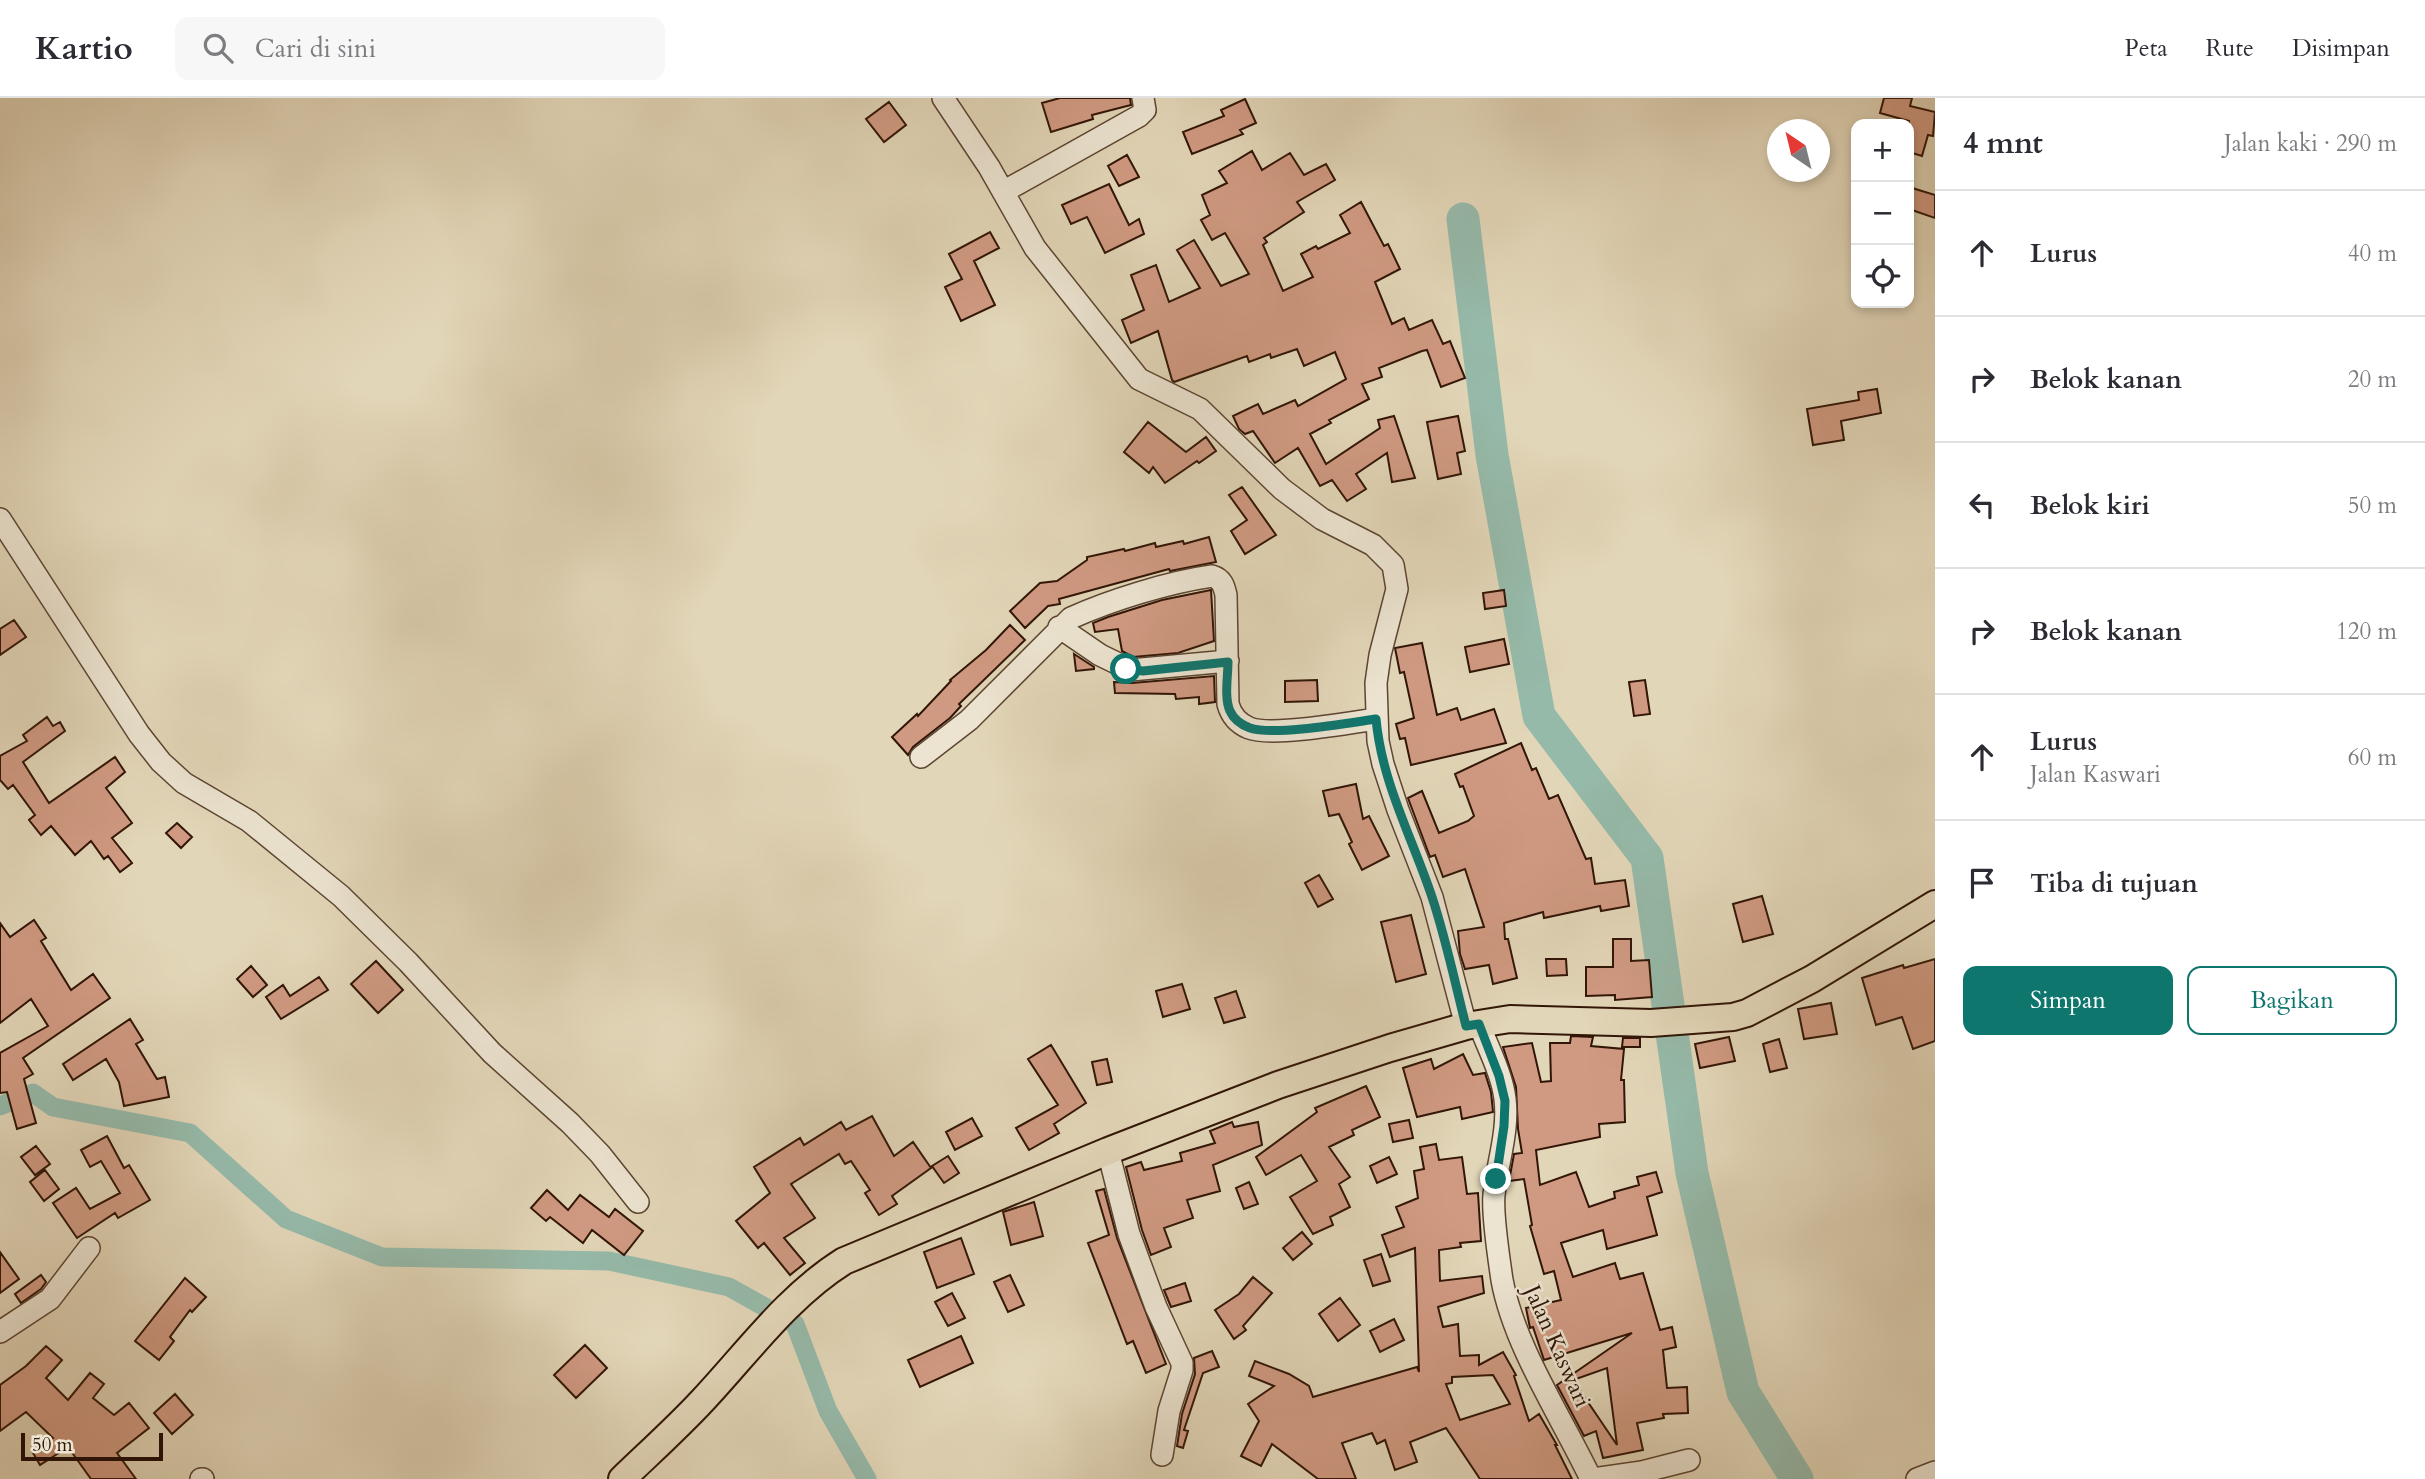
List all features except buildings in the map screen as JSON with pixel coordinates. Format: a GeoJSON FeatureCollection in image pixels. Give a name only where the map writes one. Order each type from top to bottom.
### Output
{"type":"FeatureCollection","features":[{"type":"Feature","properties":{"kind":"main road"},"geometry":{"type":"LineString","coordinates":[[622,1479],[702,1401],[759,1336],[796,1300],[844,1261],[1108,1151],[1278,1085],[1390,1048],[1472,1025],[1510,1019],[1651,1023],[1732,1017],[1748,1013],[1779,998],[1935,904]]}},
{"type":"Feature","properties":{"kind":"street","name":"Jalan Kaswari"},"geometry":{"type":"LineString","coordinates":[[943,98],[1035,248],[1139,379],[1200,409],[1282,489],[1322,519],[1373,545],[1390,560],[1397,589],[1380,654],[1376,683],[1376,719],[1383,764],[1432,897],[1472,1025],[1499,1076],[1505,1101],[1494,1197],[1506,1298],[1536,1372],[1592,1479]]}},
{"type":"Feature","properties":{"kind":"street"},"geometry":{"type":"LineString","coordinates":[[1003,192],[1139,116],[1144,110],[1143,98]]}},
{"type":"Feature","properties":{"kind":"street"},"geometry":{"type":"LineString","coordinates":[[0,519],[139,734],[161,762],[184,783],[249,821],[341,896],[408,961],[492,1053],[585,1138],[617,1173],[638,1202]]}},
{"type":"Feature","properties":{"kind":"street"},"geometry":{"type":"LineString","coordinates":[[921,757],[969,720],[1059,627],[1071,618],[1092,608],[1212,576],[1222,583],[1226,595],[1228,704],[1230,711],[1241,724],[1262,731],[1376,719]]}},
{"type":"Feature","properties":{"kind":"street"},"geometry":{"type":"LineString","coordinates":[[1059,627],[1100,655],[1130,670],[1228,662]]}},
{"type":"Feature","properties":{"kind":"street"},"geometry":{"type":"LineString","coordinates":[[1108,1151],[1129,1234],[1156,1307],[1182,1363],[1164,1432],[1162,1455]]}},
{"type":"Feature","properties":{"kind":"street"},"geometry":{"type":"LineString","coordinates":[[0,1332],[50,1298],[89,1248]]}},
{"type":"Feature","properties":{"kind":"street"},"geometry":{"type":"LineString","coordinates":[[1592,1479],[1643,1472],[1689,1460]]}},
{"type":"Feature","properties":{"kind":"street"},"geometry":{"type":"LineString","coordinates":[[1917,1479],[1935,1472]]}},
{"type":"Feature","properties":{"kind":"waterway"},"geometry":{"type":"LineString","coordinates":[[1463,219],[1492,455],[1539,716],[1647,858],[1692,1173],[1743,1392],[1797,1479]]}},
{"type":"Feature","properties":{"kind":"waterway"},"geometry":{"type":"LineString","coordinates":[[0,1106],[33,1093],[53,1107],[190,1133],[286,1219],[382,1257],[609,1261],[729,1287],[795,1324],[828,1411],[867,1479]]}},
{"type":"Feature","properties":{"kind":"route"},"geometry":{"type":"LineString","coordinates":[[1126,669],[1143,671],[1228,662],[1230,711],[1241,724],[1252,729],[1262,731],[1307,728],[1376,719],[1383,764],[1432,897],[1466,1026],[1479,1024],[1504,1093],[1506,1109],[1496,1179]]}}]}
